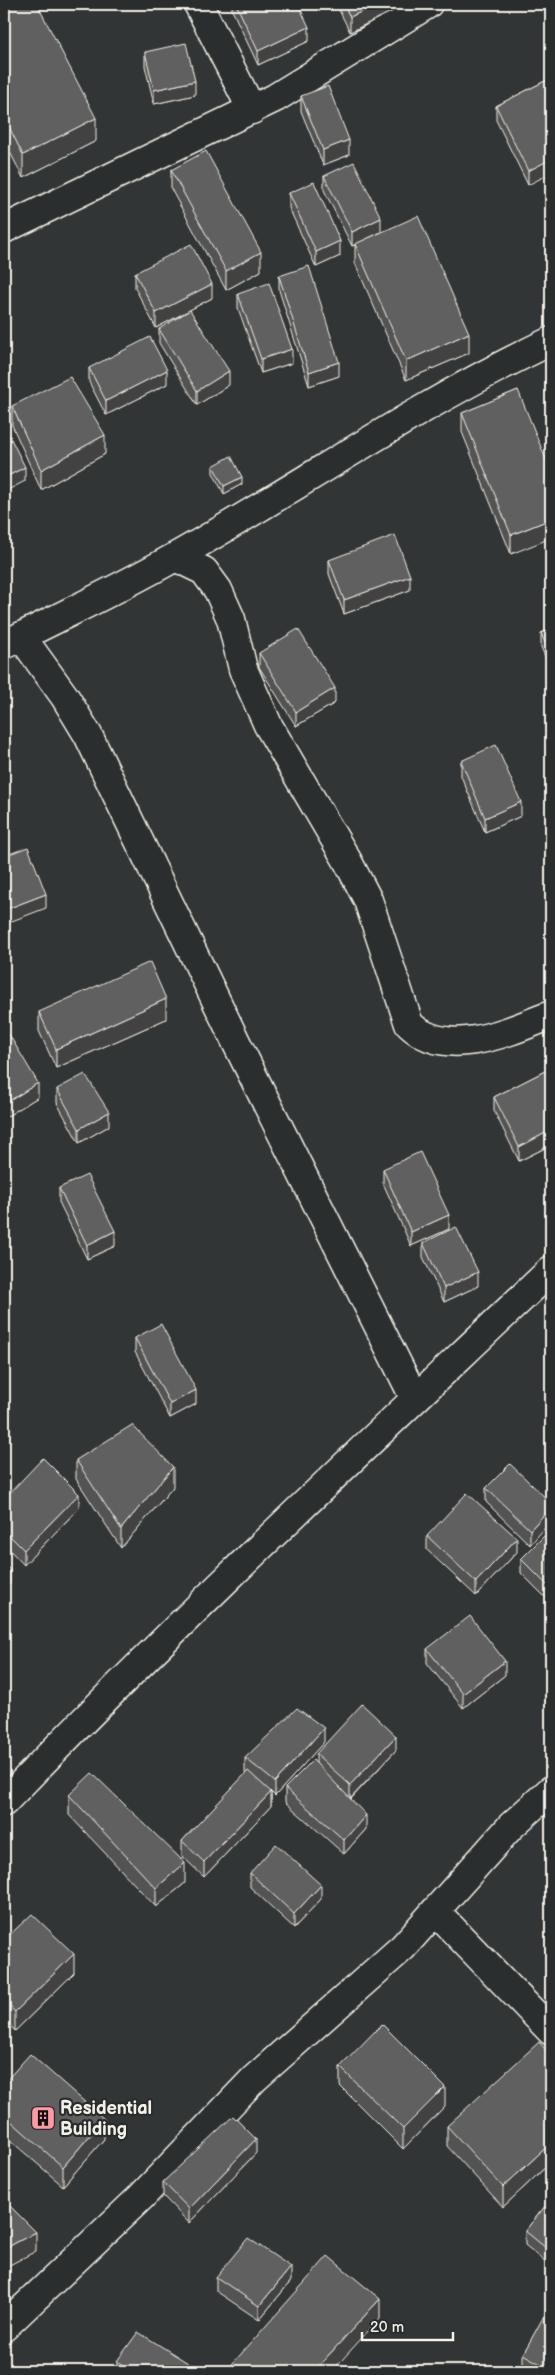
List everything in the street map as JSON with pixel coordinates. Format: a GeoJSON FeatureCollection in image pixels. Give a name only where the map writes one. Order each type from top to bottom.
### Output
{"type":"FeatureCollection","features":[{"type":"Feature","properties":{"kind":"street"},"geometry":{"type":"LineString","coordinates":[[198,4],[252,110]]}},
{"type":"Feature","properties":{"kind":"street"},"geometry":{"type":"LineString","coordinates":[[4,229],[275,98],[428,4]]}},
{"type":"Feature","properties":{"kind":"street"},"geometry":{"type":"LineString","coordinates":[[415,1398],[238,1046],[88,735],[65,697],[10,640],[175,557],[374,437],[516,358],[551,341]]}},
{"type":"Feature","properties":{"kind":"street"},"geometry":{"type":"LineString","coordinates":[[175,557],[204,570],[218,590],[231,619],[242,669],[268,725],[347,860],[368,900],[409,1024],[418,1032],[438,1039],[468,1042],[501,1035],[551,1015]]}},
{"type":"Feature","properties":{"kind":"street"},"geometry":{"type":"LineString","coordinates":[[4,1802],[77,1727],[415,1398],[551,1270]]}},
{"type":"Feature","properties":{"kind":"street"},"geometry":{"type":"LineString","coordinates":[[4,2327],[141,2197],[254,2079],[403,1947],[511,1826],[551,1790]]}},
{"type":"Feature","properties":{"kind":"street"},"geometry":{"type":"LineString","coordinates":[[435,1911],[551,2031]]}},
{"type":"Feature","properties":{"kind":"building"},"geometry":{"type":"Polygon","coordinates":[[[4,4],[37,4],[96,118],[23,155],[4,117],[4,4]]]}},
{"type":"Feature","properties":{"kind":"building"},"geometry":{"type":"Polygon","coordinates":[[[236,4],[298,4],[309,27],[258,51],[236,4]]]}},
{"type":"Feature","properties":{"kind":"building"},"geometry":{"type":"Polygon","coordinates":[[[343,4],[378,4],[350,17],[343,4]]]}},
{"type":"Feature","properties":{"kind":"building"},"geometry":{"type":"Polygon","coordinates":[[[186,43],[195,81],[154,90],[145,52],[186,43]]]}},
{"type":"Feature","properties":{"kind":"building"},"geometry":{"type":"Polygon","coordinates":[[[547,80],[551,89],[551,159],[528,171],[496,106],[547,80]]]}},
{"type":"Feature","properties":{"kind":"building"},"geometry":{"type":"Polygon","coordinates":[[[328,86],[349,140],[323,150],[301,96],[328,86]]]}},
{"type":"Feature","properties":{"kind":"building"},"geometry":{"type":"Polygon","coordinates":[[[206,151],[261,252],[226,271],[171,170],[206,151]]]}},
{"type":"Feature","properties":{"kind":"building"},"geometry":{"type":"Polygon","coordinates":[[[354,162],[381,218],[352,232],[324,176],[354,162]]]}},
{"type":"Feature","properties":{"kind":"building"},"geometry":{"type":"Polygon","coordinates":[[[314,182],[340,241],[316,252],[289,193],[314,182]]]}},
{"type":"Feature","properties":{"kind":"building"},"geometry":{"type":"Polygon","coordinates":[[[418,216],[469,333],[406,361],[355,244],[418,216]]]}},
{"type":"Feature","properties":{"kind":"building"},"geometry":{"type":"Polygon","coordinates":[[[191,244],[212,284],[156,313],[135,273],[191,244]]]}},
{"type":"Feature","properties":{"kind":"building"},"geometry":{"type":"Polygon","coordinates":[[[309,266],[339,362],[309,372],[279,276],[309,266]]]}},
{"type":"Feature","properties":{"kind":"building"},"geometry":{"type":"Polygon","coordinates":[[[269,283],[292,349],[261,359],[238,294],[269,283]]]}},
{"type":"Feature","properties":{"kind":"building"},"geometry":{"type":"Polygon","coordinates":[[[190,310],[229,371],[197,391],[159,329],[190,310]]]}},
{"type":"Feature","properties":{"kind":"building"},"geometry":{"type":"Polygon","coordinates":[[[150,337],[167,370],[106,401],[89,368],[150,337]]]}},
{"type":"Feature","properties":{"kind":"building"},"geometry":{"type":"Polygon","coordinates":[[[70,377],[105,435],[41,470],[12,406],[70,377]]]}},
{"type":"Feature","properties":{"kind":"building"},"geometry":{"type":"Polygon","coordinates":[[[518,390],[551,472],[551,519],[511,535],[462,413],[518,390]]]}},
{"type":"Feature","properties":{"kind":"building"},"geometry":{"type":"Polygon","coordinates":[[[4,425],[25,467],[4,478],[4,425]]]}},
{"type":"Feature","properties":{"kind":"building"},"geometry":{"type":"Polygon","coordinates":[[[231,456],[242,477],[224,486],[213,466],[231,456]]]}},
{"type":"Feature","properties":{"kind":"building"},"geometry":{"type":"Polygon","coordinates":[[[395,535],[410,576],[344,600],[329,560],[395,535]]]}},
{"type":"Feature","properties":{"kind":"building"},"geometry":{"type":"Polygon","coordinates":[[[298,629],[335,688],[296,712],[259,653],[298,629]]]}},
{"type":"Feature","properties":{"kind":"building"},"geometry":{"type":"Polygon","coordinates":[[[551,629],[551,657],[541,633],[551,629]]]}},
{"type":"Feature","properties":{"kind":"building"},"geometry":{"type":"Polygon","coordinates":[[[496,745],[521,802],[485,818],[461,761],[496,745]]]}},
{"type":"Feature","properties":{"kind":"building"},"geometry":{"type":"Polygon","coordinates":[[[28,847],[46,894],[4,910],[4,856],[28,847]]]}},
{"type":"Feature","properties":{"kind":"building"},"geometry":{"type":"Polygon","coordinates":[[[150,962],[166,999],[56,1049],[39,1012],[150,962]]]}},
{"type":"Feature","properties":{"kind":"building"},"geometry":{"type":"Polygon","coordinates":[[[7,1031],[38,1083],[6,1103],[4,1100],[4,1032],[7,1031]]]}},
{"type":"Feature","properties":{"kind":"building"},"geometry":{"type":"Polygon","coordinates":[[[551,1068],[551,1130],[519,1147],[494,1097],[551,1068]]]}},
{"type":"Feature","properties":{"kind":"building"},"geometry":{"type":"Polygon","coordinates":[[[85,1074],[109,1112],[79,1129],[57,1089],[85,1074]]]}},
{"type":"Feature","properties":{"kind":"building"},"geometry":{"type":"Polygon","coordinates":[[[420,1152],[449,1215],[411,1232],[383,1169],[420,1152]]]}},
{"type":"Feature","properties":{"kind":"building"},"geometry":{"type":"Polygon","coordinates":[[[87,1175],[115,1231],[87,1245],[59,1188],[87,1175]]]}},
{"type":"Feature","properties":{"kind":"building"},"geometry":{"type":"Polygon","coordinates":[[[456,1227],[478,1272],[444,1288],[423,1243],[456,1227]]]}},
{"type":"Feature","properties":{"kind":"building"},"geometry":{"type":"Polygon","coordinates":[[[161,1324],[196,1390],[170,1404],[135,1338],[161,1324]]]}},
{"type":"Feature","properties":{"kind":"building"},"geometry":{"type":"Polygon","coordinates":[[[132,1425],[173,1467],[121,1529],[76,1460],[132,1425]]]}},
{"type":"Feature","properties":{"kind":"building"},"geometry":{"type":"Polygon","coordinates":[[[43,1458],[79,1494],[24,1550],[4,1530],[4,1499],[43,1458]]]}},
{"type":"Feature","properties":{"kind":"building"},"geometry":{"type":"Polygon","coordinates":[[[510,1464],[551,1503],[551,1507],[530,1530],[486,1488],[510,1464]]]}},
{"type":"Feature","properties":{"kind":"building"},"geometry":{"type":"Polygon","coordinates":[[[467,1493],[517,1538],[476,1582],[427,1536],[467,1493]]]}},
{"type":"Feature","properties":{"kind":"building"},"geometry":{"type":"Polygon","coordinates":[[[551,1529],[551,1589],[521,1559],[551,1529]]]}},
{"type":"Feature","properties":{"kind":"building"},"geometry":{"type":"Polygon","coordinates":[[[4,1564],[10,1570],[4,1576],[4,1564]]]}},
{"type":"Feature","properties":{"kind":"building"},"geometry":{"type":"Polygon","coordinates":[[[470,1616],[505,1661],[463,1694],[427,1649],[470,1616]]]}},
{"type":"Feature","properties":{"kind":"building"},"geometry":{"type":"Polygon","coordinates":[[[362,1704],[396,1736],[350,1785],[316,1754],[362,1704]]]}},
{"type":"Feature","properties":{"kind":"building"},"geometry":{"type":"Polygon","coordinates":[[[297,1708],[324,1728],[275,1782],[245,1758],[297,1708]]]}},
{"type":"Feature","properties":{"kind":"building"},"geometry":{"type":"Polygon","coordinates":[[[313,1760],[366,1815],[344,1840],[285,1788],[313,1760]]]}},
{"type":"Feature","properties":{"kind":"building"},"geometry":{"type":"Polygon","coordinates":[[[248,1771],[271,1792],[204,1862],[182,1841],[248,1771]]]}},
{"type":"Feature","properties":{"kind":"building"},"geometry":{"type":"Polygon","coordinates":[[[92,1773],[185,1863],[156,1888],[69,1795],[92,1773]]]}},
{"type":"Feature","properties":{"kind":"building"},"geometry":{"type":"Polygon","coordinates":[[[276,1844],[321,1885],[294,1914],[250,1873],[276,1844]]]}},
{"type":"Feature","properties":{"kind":"building"},"geometry":{"type":"Polygon","coordinates":[[[32,1914],[74,1954],[15,2012],[4,2000],[4,1940],[32,1914]]]}},
{"type":"Feature","properties":{"kind":"building"},"geometry":{"type":"Polygon","coordinates":[[[382,2024],[445,2087],[403,2129],[340,2067],[382,2024]]]}},
{"type":"Feature","properties":{"kind":"building"},"geometry":{"type":"Polygon","coordinates":[[[539,2042],[551,2056],[551,2143],[503,2187],[447,2126],[539,2042]]]}},
{"type":"Feature","properties":{"kind":"building","name":"Residential Building"},"geometry":{"type":"Polygon","coordinates":[[[30,2054],[104,2119],[63,2167],[4,2115],[4,2083],[30,2054]]]}},
{"type":"Feature","properties":{"kind":"building"},"geometry":{"type":"Polygon","coordinates":[[[233,2116],[256,2139],[189,2209],[163,2182],[233,2116]]]}},
{"type":"Feature","properties":{"kind":"building"},"geometry":{"type":"Polygon","coordinates":[[[551,2199],[551,2252],[525,2231],[551,2199]]]}},
{"type":"Feature","properties":{"kind":"building"},"geometry":{"type":"Polygon","coordinates":[[[4,2200],[36,2232],[4,2249],[4,2200]]]}},
{"type":"Feature","properties":{"kind":"building"},"geometry":{"type":"Polygon","coordinates":[[[248,2238],[291,2267],[259,2306],[216,2277],[248,2238]]]}},
{"type":"Feature","properties":{"kind":"building"},"geometry":{"type":"Polygon","coordinates":[[[328,2256],[380,2299],[314,2371],[226,2371],[328,2256]]]}},
{"type":"Feature","properties":{"kind":"building"},"geometry":{"type":"Polygon","coordinates":[[[551,2306],[551,2370],[523,2354],[551,2306]]]}},
{"type":"Feature","properties":{"kind":"building"},"geometry":{"type":"Polygon","coordinates":[[[138,2332],[201,2371],[132,2371],[117,2361],[138,2332]]]}},
{"type":"Feature","properties":{"kind":"place","name":"Residential Building"},"geometry":{"type":"Point","coordinates":[43,2118]}}]}
